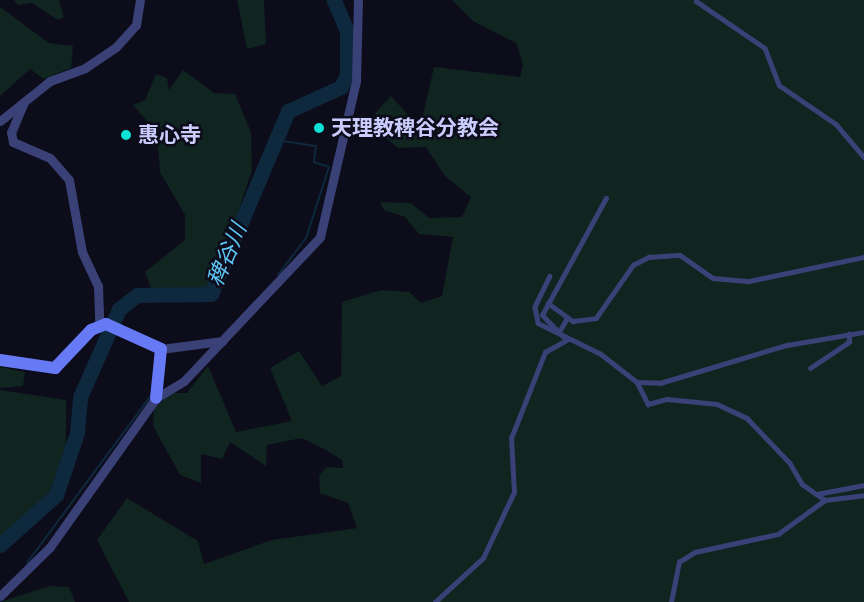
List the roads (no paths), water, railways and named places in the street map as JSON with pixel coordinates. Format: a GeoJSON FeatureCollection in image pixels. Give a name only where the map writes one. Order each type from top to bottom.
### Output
{"type":"FeatureCollection","features":[{"type":"Feature","properties":{"kind":"main road"},"geometry":{"type":"LineString","coordinates":[[0,360],[55,368],[103,324],[161,350],[156,398]]}},
{"type":"Feature","properties":{"kind":"street"},"geometry":{"type":"LineString","coordinates":[[0,121],[50,81],[98,60],[131,34],[140,0]]}},
{"type":"Feature","properties":{"kind":"street"},"geometry":{"type":"LineString","coordinates":[[0,596],[50,547],[156,398],[183,381],[320,237],[356,81],[358,0]]}},
{"type":"Feature","properties":{"kind":"street"},"geometry":{"type":"LineString","coordinates":[[24,102],[11,132],[14,142],[50,158],[69,180],[82,252],[98,286],[103,324]]}},
{"type":"Feature","properties":{"kind":"street"},"geometry":{"type":"LineString","coordinates":[[161,350],[222,341]]}},
{"type":"Feature","properties":{"kind":"lane"},"geometry":{"type":"LineString","coordinates":[[696,1],[765,48],[779,85],[836,124],[864,157]]}},
{"type":"Feature","properties":{"kind":"lane"},"geometry":{"type":"LineString","coordinates":[[563,336],[542,315],[606,198]]}},
{"type":"Feature","properties":{"kind":"lane"},"geometry":{"type":"LineString","coordinates":[[548,303],[567,318],[583,323],[596,318],[607,309],[628,270],[649,257],[680,255],[713,278],[749,281],[864,257]]}},
{"type":"Feature","properties":{"kind":"lane"},"geometry":{"type":"LineString","coordinates":[[550,276],[535,307],[544,329],[601,354],[638,382],[648,404],[667,399],[717,404],[747,418],[790,463],[798,480],[825,500]]}},
{"type":"Feature","properties":{"kind":"lane"},"geometry":{"type":"LineString","coordinates":[[435,602],[483,558],[514,492],[511,438],[545,352],[563,336],[567,318]]}},
{"type":"Feature","properties":{"kind":"lane"},"geometry":{"type":"LineString","coordinates":[[638,382],[660,383],[787,345],[864,332]]}},
{"type":"Feature","properties":{"kind":"lane"},"geometry":{"type":"LineString","coordinates":[[810,368],[849,342],[849,334]]}},
{"type":"Feature","properties":{"kind":"lane"},"geometry":{"type":"LineString","coordinates":[[817,494],[864,485]]}},
{"type":"Feature","properties":{"kind":"lane"},"geometry":{"type":"LineString","coordinates":[[671,602],[679,562],[687,557],[778,534],[825,500],[864,496]]}},
{"type":"Feature","properties":{"kind":"waterway","name":"稗谷川"},"geometry":{"type":"LineString","coordinates":[[0,545],[56,495],[77,433],[80,397],[119,309],[137,295],[211,294],[288,111],[341,87],[347,74],[347,31],[334,0]]}},
{"type":"Feature","properties":{"kind":"waterway"},"geometry":{"type":"LineString","coordinates":[[276,140],[316,146],[314,162],[329,167],[306,238],[278,275]]}},
{"type":"Feature","properties":{"kind":"waterway"},"geometry":{"type":"LineString","coordinates":[[27,563],[150,397]]}},
{"type":"Feature","properties":{"kind":"place","name":"天理教稗谷分教会"},"geometry":{"type":"Point","coordinates":[319,128]}},
{"type":"Feature","properties":{"kind":"place","name":"惠心寺"},"geometry":{"type":"Point","coordinates":[126,135]}}]}
